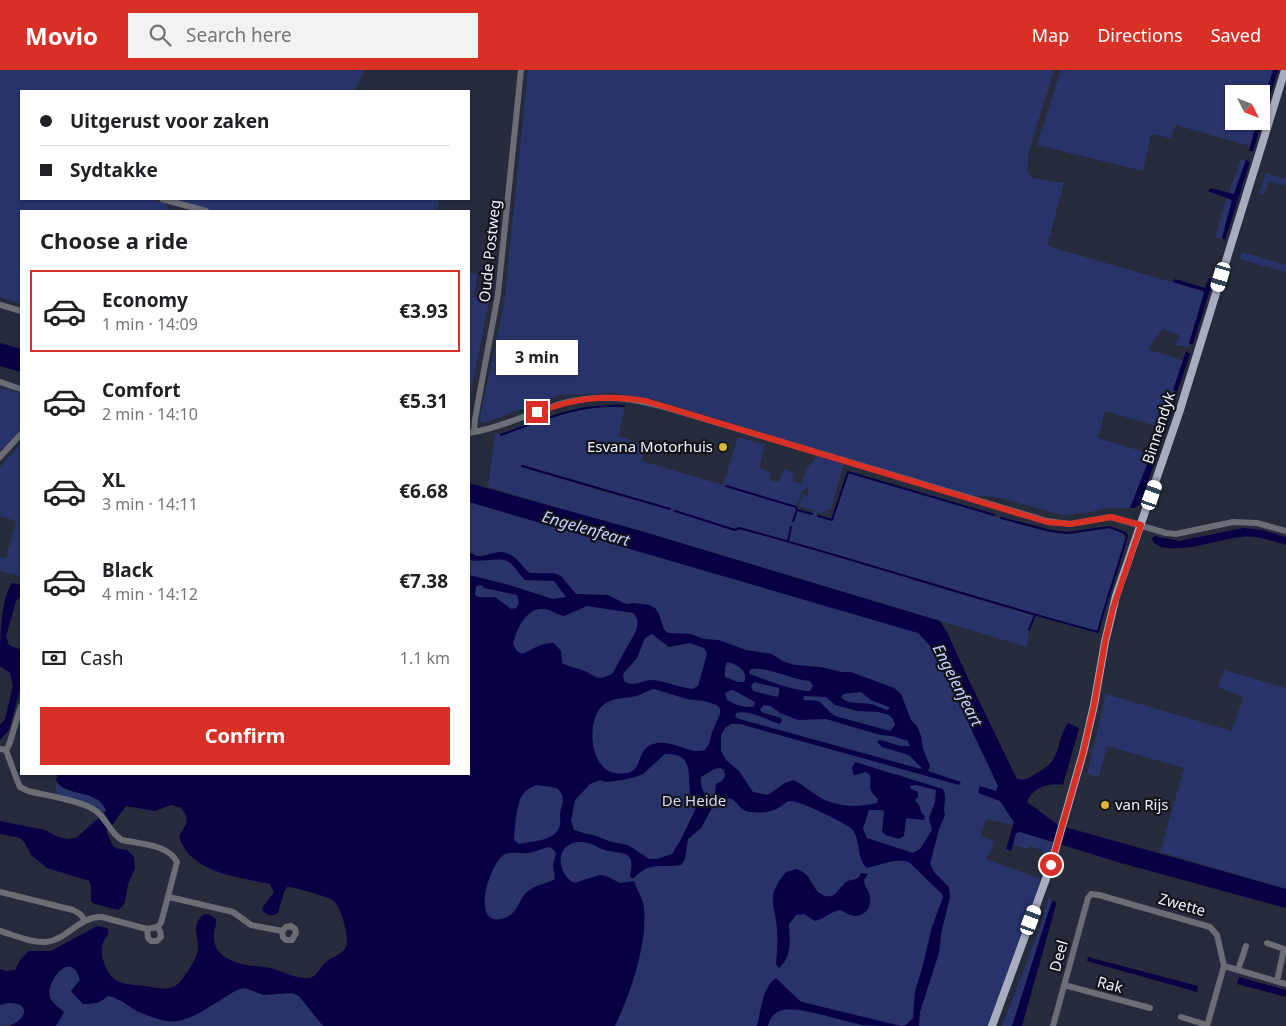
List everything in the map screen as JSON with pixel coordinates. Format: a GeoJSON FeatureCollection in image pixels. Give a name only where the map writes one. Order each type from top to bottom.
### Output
{"type":"FeatureCollection","features":[{"type":"Feature","properties":{"kind":"main road","name":"Binnendyk"},"geometry":{"type":"LineString","coordinates":[[992,1026],[1042,890],[1063,825],[1088,733],[1109,622],[1116,596],[1179,413],[1285,70]]}},
{"type":"Feature","properties":{"kind":"street","name":"Oude Postweg"},"geometry":{"type":"LineString","coordinates":[[471,433],[498,294],[521,70]]}},
{"type":"Feature","properties":{"kind":"street"},"geometry":{"type":"LineString","coordinates":[[166,200],[202,210]]}},
{"type":"Feature","properties":{"kind":"street"},"geometry":{"type":"LineString","coordinates":[[0,305],[20,311]]}},
{"type":"Feature","properties":{"kind":"street"},"geometry":{"type":"LineString","coordinates":[[0,382],[20,389]]}},
{"type":"Feature","properties":{"kind":"street"},"geometry":{"type":"LineString","coordinates":[[471,433],[496,427],[566,402],[603,397],[627,398],[675,410],[1047,522],[1070,524],[1111,517],[1176,534],[1239,522],[1257,523],[1286,531]]}},
{"type":"Feature","properties":{"kind":"street"},"geometry":{"type":"LineString","coordinates":[[0,457],[20,435]]}},
{"type":"Feature","properties":{"kind":"street"},"geometry":{"type":"LineString","coordinates":[[0,931],[47,942],[59,937],[85,920],[94,917],[147,929],[157,927],[161,922],[177,862],[174,855],[166,850],[116,837],[99,813],[89,807],[28,791],[20,787],[3,749],[11,741],[20,710]]}},
{"type":"Feature","properties":{"kind":"street"},"geometry":{"type":"LineString","coordinates":[[0,892],[73,910],[85,920]]}},
{"type":"Feature","properties":{"kind":"street","name":"Zwette"},"geometry":{"type":"LineString","coordinates":[[1091,894],[1210,927],[1217,935],[1224,966]]}},
{"type":"Feature","properties":{"kind":"street","name":"Deel"},"geometry":{"type":"LineString","coordinates":[[1053,1026],[1091,894]]}},
{"type":"Feature","properties":{"kind":"street"},"geometry":{"type":"LineString","coordinates":[[168,897],[233,912],[251,925],[282,931]]}},
{"type":"Feature","properties":{"kind":"street"},"geometry":{"type":"LineString","coordinates":[[147,929],[148,938],[151,941],[157,941],[161,937],[157,927]]}},
{"type":"Feature","properties":{"kind":"street"},"geometry":{"type":"LineString","coordinates":[[1268,943],[1284,949],[1277,981]]}},
{"type":"Feature","properties":{"kind":"street"},"geometry":{"type":"LineString","coordinates":[[1238,970],[1246,946]]}},
{"type":"Feature","properties":{"kind":"street"},"geometry":{"type":"LineString","coordinates":[[1181,1017],[1207,1025],[1224,966],[1286,984]]}},
{"type":"Feature","properties":{"kind":"street","name":"Rak"},"geometry":{"type":"LineString","coordinates":[[1064,985],[1150,1008]]}},
{"type":"Feature","properties":{"kind":"green space"},"geometry":{"type":"Polygon","coordinates":[[[0,70],[364,70],[355,90],[20,90],[20,200],[153,200],[165,203],[169,210],[20,210],[20,304],[0,297],[0,70]]]}},
{"type":"Feature","properties":{"kind":"green space"},"geometry":{"type":"Polygon","coordinates":[[[528,70],[1054,70],[1029,151],[1027,171],[1032,178],[1064,183],[1047,246],[1203,291],[1204,293],[1189,347],[1176,345],[1179,335],[1164,328],[1153,341],[1149,350],[1183,360],[1173,390],[1175,391],[1161,427],[1105,411],[1098,438],[1151,454],[1130,508],[1106,508],[1086,513],[1063,515],[996,497],[968,495],[652,399],[613,393],[560,395],[484,423],[481,422],[480,416],[504,305],[528,70]]]}},
{"type":"Feature","properties":{"kind":"green space"},"geometry":{"type":"Polygon","coordinates":[[[1061,70],[1273,70],[1268,85],[1225,85],[1225,130],[1254,130],[1250,146],[1176,125],[1171,138],[1151,134],[1143,171],[1037,145],[1061,70]]]}},
{"type":"Feature","properties":{"kind":"green space"},"geometry":{"type":"Polygon","coordinates":[[[1241,159],[1246,160],[1234,194],[1229,193],[1241,159]]]}},
{"type":"Feature","properties":{"kind":"green space"},"geometry":{"type":"Polygon","coordinates":[[[1266,173],[1286,179],[1286,186],[1269,181],[1264,195],[1259,193],[1266,173]]]}},
{"type":"Feature","properties":{"kind":"green space"},"geometry":{"type":"Polygon","coordinates":[[[1227,197],[1231,198],[1233,202],[1222,239],[1215,237],[1227,197]]]}},
{"type":"Feature","properties":{"kind":"green space"},"geometry":{"type":"Polygon","coordinates":[[[171,200],[439,200],[438,210],[208,210],[171,200]]]}},
{"type":"Feature","properties":{"kind":"green space"},"geometry":{"type":"Polygon","coordinates":[[[1242,252],[1286,265],[1286,272],[1240,259],[1242,252]]]}},
{"type":"Feature","properties":{"kind":"green space"},"geometry":{"type":"Polygon","coordinates":[[[470,272],[477,274],[474,296],[489,300],[470,397],[470,272]]]}},
{"type":"Feature","properties":{"kind":"green space"},"geometry":{"type":"Polygon","coordinates":[[[0,388],[20,393],[20,430],[0,452],[0,388]]]}},
{"type":"Feature","properties":{"kind":"green space"},"geometry":{"type":"Polygon","coordinates":[[[596,407],[624,408],[619,436],[642,444],[644,449],[642,461],[723,485],[738,437],[765,445],[759,468],[771,472],[769,480],[779,482],[784,469],[794,473],[792,479],[801,485],[805,471],[817,456],[844,464],[831,509],[822,513],[817,512],[817,516],[832,521],[848,473],[1025,526],[1060,534],[1115,529],[1121,532],[1125,538],[1097,631],[789,541],[791,527],[787,540],[739,527],[734,529],[674,511],[735,531],[740,529],[787,542],[1034,616],[1029,631],[1027,647],[488,487],[495,433],[501,436],[554,417],[596,407]],[[523,465],[521,467],[670,509],[523,465]],[[808,487],[802,491],[797,506],[790,505],[796,508],[792,522],[794,522],[797,511],[812,515],[814,511],[799,506],[803,494],[808,496],[808,487]]]}},
{"type":"Feature","properties":{"kind":"green space"},"geometry":{"type":"Polygon","coordinates":[[[20,444],[20,576],[0,571],[0,557],[6,558],[16,521],[0,516],[0,467],[20,444]]]}},
{"type":"Feature","properties":{"kind":"green space","name":"De Heide"},"geometry":{"type":"Polygon","coordinates":[[[470,502],[920,633],[936,649],[1001,787],[997,799],[1014,822],[1013,825],[986,819],[980,838],[982,836],[994,841],[990,854],[988,853],[986,859],[1041,879],[989,1026],[531,1026],[469,896],[470,502]]]}},
{"type":"Feature","properties":{"kind":"green space"},"geometry":{"type":"Polygon","coordinates":[[[1224,670],[1286,688],[1286,889],[1160,852],[1184,768],[1107,746],[1099,777],[1087,774],[1106,694],[1232,731],[1243,697],[1218,687],[1224,670]]]}},
{"type":"Feature","properties":{"kind":"green space"},"geometry":{"type":"Polygon","coordinates":[[[57,783],[69,790],[97,799],[103,803],[107,810],[104,813],[87,803],[54,796],[57,783]]]}},
{"type":"Feature","properties":{"kind":"green space"},"geometry":{"type":"Polygon","coordinates":[[[1020,832],[1053,842],[1045,869],[1039,867],[1044,851],[1030,846],[1028,849],[1013,845],[1017,833],[1020,832]]]}},
{"type":"Feature","properties":{"kind":"green space"},"geometry":{"type":"Polygon","coordinates":[[[1049,897],[1052,901],[1012,1026],[1002,1026],[1038,933],[1049,897]]]}},
{"type":"Feature","properties":{"kind":"green space"},"geometry":{"type":"Polygon","coordinates":[[[69,966],[75,969],[80,980],[71,991],[83,1004],[97,1003],[108,996],[120,999],[138,1012],[189,1017],[237,990],[245,988],[264,995],[292,993],[299,996],[323,1026],[56,1026],[64,1012],[51,999],[50,988],[57,974],[69,966]]]}},
{"type":"Feature","properties":{"kind":"green space"},"geometry":{"type":"Polygon","coordinates":[[[15,1003],[22,1006],[25,1009],[25,1014],[16,1022],[0,1026],[0,1005],[15,1003]]]}},
{"type":"Feature","properties":{"kind":"water"},"geometry":{"type":"Polygon","coordinates":[[[1273,70],[1278,70],[1270,96],[1270,85],[1268,85],[1273,70]]]}},
{"type":"Feature","properties":{"kind":"water"},"geometry":{"type":"Polygon","coordinates":[[[1255,130],[1259,130],[1253,151],[1249,151],[1255,130]]]}},
{"type":"Feature","properties":{"kind":"water"},"geometry":{"type":"Polygon","coordinates":[[[1246,160],[1250,162],[1225,240],[1222,238],[1232,200],[1208,191],[1211,188],[1234,194],[1246,160]]]}},
{"type":"Feature","properties":{"kind":"water"},"geometry":{"type":"Polygon","coordinates":[[[1209,278],[1213,280],[1193,344],[1189,344],[1204,293],[1203,291],[1173,282],[1175,279],[1205,288],[1209,278]]]}},
{"type":"Feature","properties":{"kind":"water"},"geometry":{"type":"Polygon","coordinates":[[[0,343],[20,349],[20,372],[0,366],[0,343]]]}},
{"type":"Feature","properties":{"kind":"water"},"geometry":{"type":"Polygon","coordinates":[[[1186,351],[1190,354],[1177,392],[1173,390],[1186,351]]]}},
{"type":"Feature","properties":{"kind":"water"},"geometry":{"type":"Polygon","coordinates":[[[1171,399],[1175,400],[1165,430],[1161,427],[1171,399]]]}},
{"type":"Feature","properties":{"kind":"water"},"geometry":{"type":"Polygon","coordinates":[[[1154,447],[1159,449],[1141,503],[1135,508],[1130,508],[1154,447]]]}},
{"type":"Feature","properties":{"kind":"water","name":"Engelenfeart"},"geometry":{"type":"Polygon","coordinates":[[[470,483],[641,531],[940,621],[1017,779],[1023,780],[1028,778],[1050,764],[1057,752],[1068,723],[1079,728],[1063,785],[1052,784],[1042,787],[1029,797],[1027,802],[1058,825],[1286,889],[1286,908],[1121,863],[1020,832],[1016,833],[1011,851],[1006,849],[1014,822],[1000,801],[978,793],[980,786],[996,791],[998,786],[934,650],[918,633],[470,502],[470,483]]]}},
{"type":"Feature","properties":{"kind":"water"},"geometry":{"type":"Polygon","coordinates":[[[1244,528],[1262,530],[1286,537],[1286,545],[1247,537],[1232,538],[1193,547],[1167,548],[1158,545],[1152,539],[1154,536],[1179,541],[1244,528]]]}},
{"type":"Feature","properties":{"kind":"water","name":"De Heide"},"geometry":{"type":"Polygon","coordinates":[[[470,552],[477,556],[496,552],[506,553],[517,559],[530,573],[554,573],[561,576],[576,594],[608,595],[626,604],[649,605],[655,608],[664,629],[668,633],[691,634],[704,639],[719,640],[746,650],[772,654],[782,661],[795,665],[851,672],[894,688],[901,694],[911,720],[917,726],[921,736],[923,749],[930,766],[928,771],[961,782],[959,785],[740,724],[731,724],[726,727],[721,735],[721,751],[726,760],[739,771],[753,792],[768,795],[785,783],[793,780],[830,802],[853,806],[877,803],[878,799],[871,790],[870,775],[866,772],[853,774],[852,768],[855,762],[943,789],[945,815],[939,829],[930,864],[935,873],[949,887],[950,897],[941,934],[939,953],[920,1012],[919,1026],[902,1026],[906,1025],[913,1018],[915,991],[932,927],[943,897],[942,894],[909,862],[893,861],[867,868],[861,859],[857,838],[852,829],[821,812],[794,801],[789,801],[773,810],[750,812],[743,810],[735,801],[729,798],[713,806],[701,828],[688,839],[685,859],[681,865],[650,867],[634,878],[630,877],[631,861],[626,854],[605,850],[583,842],[571,844],[562,853],[561,866],[564,873],[574,883],[600,875],[620,883],[634,881],[643,903],[644,933],[641,949],[627,999],[615,1026],[323,1026],[299,996],[292,993],[264,995],[245,988],[237,990],[193,1016],[178,1021],[168,1021],[139,1012],[108,996],[97,1003],[83,1004],[71,991],[80,980],[76,971],[71,967],[66,967],[55,976],[51,984],[50,998],[64,1012],[56,1026],[10,1026],[22,1017],[24,1012],[20,1005],[15,1003],[0,1005],[0,969],[6,971],[15,970],[20,960],[29,951],[51,951],[97,926],[107,928],[109,932],[103,944],[102,956],[106,967],[116,980],[123,983],[159,988],[175,986],[192,965],[198,949],[197,924],[204,914],[216,919],[214,938],[220,953],[241,964],[270,968],[298,977],[309,978],[316,974],[327,961],[344,950],[347,943],[346,931],[342,916],[334,901],[310,892],[287,887],[278,913],[274,915],[266,914],[262,910],[263,907],[274,892],[270,884],[217,871],[204,866],[193,858],[179,836],[187,819],[181,808],[171,805],[155,811],[126,806],[112,825],[104,813],[106,810],[102,803],[89,796],[60,786],[56,780],[58,775],[470,775],[470,575],[553,599],[566,597],[554,581],[525,580],[505,560],[470,560],[470,552]],[[482,585],[476,586],[475,595],[479,597],[495,597],[511,609],[516,608],[519,604],[517,595],[484,588],[482,585]],[[587,606],[564,616],[542,609],[529,613],[521,624],[513,644],[517,651],[522,654],[542,645],[554,643],[561,651],[562,663],[598,678],[612,674],[636,631],[638,621],[635,615],[633,613],[587,606]],[[652,634],[645,638],[637,658],[623,674],[624,681],[634,684],[652,680],[692,689],[698,686],[707,654],[704,648],[690,643],[669,647],[652,634]],[[727,662],[725,677],[738,682],[744,682],[745,675],[738,666],[727,662]],[[751,669],[750,674],[803,691],[810,691],[813,686],[810,681],[773,671],[751,669]],[[754,682],[751,686],[753,691],[777,697],[779,688],[754,682]],[[654,689],[636,696],[611,701],[603,705],[598,712],[592,732],[593,743],[595,754],[606,770],[615,773],[632,771],[636,768],[643,752],[653,744],[667,743],[699,751],[705,750],[709,744],[720,714],[720,708],[717,705],[687,699],[654,689]],[[731,690],[725,693],[727,700],[747,707],[754,706],[755,702],[731,690]],[[861,692],[843,694],[841,697],[851,702],[873,704],[886,710],[889,709],[889,707],[871,700],[861,692]],[[804,696],[803,700],[819,701],[835,716],[890,731],[895,725],[889,715],[878,712],[857,711],[835,705],[826,697],[804,696]],[[764,705],[760,709],[761,712],[781,718],[780,724],[747,712],[736,713],[735,716],[739,719],[921,769],[909,755],[882,747],[877,742],[879,740],[902,746],[910,746],[908,741],[826,719],[798,720],[780,713],[771,706],[764,705]],[[665,754],[643,774],[606,782],[600,780],[590,784],[575,800],[571,821],[574,830],[611,842],[628,845],[649,859],[657,859],[672,854],[696,808],[690,793],[689,771],[685,760],[674,755],[665,754]],[[720,768],[714,769],[701,777],[704,793],[712,797],[715,794],[716,784],[722,781],[725,776],[724,770],[720,768]],[[537,785],[531,787],[521,797],[515,822],[514,840],[519,844],[549,837],[558,830],[560,825],[562,795],[557,788],[537,785]],[[916,785],[910,786],[910,788],[918,792],[918,797],[915,800],[925,816],[924,820],[906,818],[904,836],[899,839],[882,832],[884,811],[869,810],[863,829],[867,838],[913,853],[920,849],[932,830],[929,818],[935,802],[936,790],[916,785]],[[550,847],[528,853],[507,853],[499,859],[493,869],[486,893],[485,905],[487,914],[494,919],[509,916],[513,913],[524,895],[530,890],[555,879],[553,864],[556,854],[550,847]]]}},
{"type":"Feature","properties":{"kind":"water"},"geometry":{"type":"Polygon","coordinates":[[[12,583],[20,585],[20,597],[16,601],[6,636],[9,645],[20,650],[20,690],[9,730],[0,740],[0,725],[5,719],[13,686],[10,673],[0,666],[3,611],[12,583]]]}},
{"type":"Feature","properties":{"kind":"water"},"geometry":{"type":"Polygon","coordinates":[[[99,818],[108,829],[106,831],[113,845],[127,850],[134,857],[135,868],[128,884],[125,902],[118,910],[95,904],[91,901],[89,881],[47,868],[31,855],[20,838],[0,834],[0,821],[45,830],[58,837],[76,838],[99,818]]]}},
{"type":"Feature","properties":{"kind":"water"},"geometry":{"type":"Polygon","coordinates":[[[797,869],[807,876],[818,892],[828,896],[834,895],[845,883],[858,878],[861,873],[868,874],[864,880],[870,895],[870,904],[865,912],[855,916],[840,910],[815,921],[804,914],[796,915],[789,924],[790,942],[788,953],[779,968],[776,964],[777,933],[773,899],[776,888],[786,872],[797,869]]]}},
{"type":"Feature","properties":{"kind":"water"},"geometry":{"type":"Polygon","coordinates":[[[1052,901],[1056,902],[1056,905],[1022,1026],[1012,1026],[1052,901]]]}},
{"type":"Feature","properties":{"kind":"water"},"geometry":{"type":"Polygon","coordinates":[[[1088,957],[1198,986],[1197,992],[1087,961],[1088,957]]]}},
{"type":"Feature","properties":{"kind":"water"},"geometry":{"type":"Polygon","coordinates":[[[1239,977],[1286,990],[1286,997],[1237,984],[1239,977]]]}},
{"type":"Feature","properties":{"kind":"water"},"geometry":{"type":"Polygon","coordinates":[[[776,978],[800,1001],[901,1026],[862,1025],[790,1009],[775,1014],[768,1026],[757,1026],[765,993],[771,982],[776,978]]]}},
{"type":"Feature","properties":{"kind":"waterway"},"geometry":{"type":"LineString","coordinates":[[501,435],[547,418],[576,410],[591,407],[624,406]]}},
{"type":"Feature","properties":{"kind":"waterway"},"geometry":{"type":"LineString","coordinates":[[522,466],[670,509]]}},
{"type":"Feature","properties":{"kind":"waterway"},"geometry":{"type":"LineString","coordinates":[[818,516],[832,520],[848,472],[994,515]]}},
{"type":"Feature","properties":{"kind":"waterway"},"geometry":{"type":"LineString","coordinates":[[726,486],[796,507],[797,510],[812,514]]}},
{"type":"Feature","properties":{"kind":"waterway"},"geometry":{"type":"LineString","coordinates":[[793,521],[797,510]]}},
{"type":"Feature","properties":{"kind":"waterway"},"geometry":{"type":"LineString","coordinates":[[675,511],[735,530],[739,528],[784,540],[1098,632],[1127,536],[1125,533],[1109,527],[1067,533],[1051,531],[1001,518]]}},
{"type":"Feature","properties":{"kind":"waterway"},"geometry":{"type":"LineString","coordinates":[[788,541],[791,527]]}},
{"type":"Feature","properties":{"kind":"waterway"},"geometry":{"type":"LineString","coordinates":[[1029,630],[1035,615]]}},
{"type":"Feature","properties":{"kind":"place","name":"Esvana Motorhuis"},"geometry":{"type":"Point","coordinates":[723,447]}},
{"type":"Feature","properties":{"kind":"place","name":"van Rijs"},"geometry":{"type":"Point","coordinates":[1105,805]}},
{"type":"Feature","properties":{"kind":"route"},"geometry":{"type":"LineString","coordinates":[[537,412],[585,398],[614,397],[646,401],[1047,522],[1070,524],[1111,517],[1141,525],[1116,596],[1083,753],[1051,865]]}}]}
